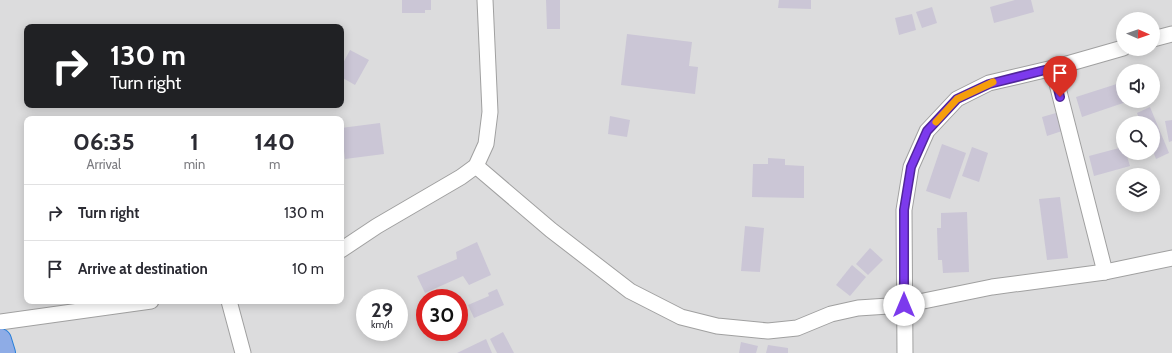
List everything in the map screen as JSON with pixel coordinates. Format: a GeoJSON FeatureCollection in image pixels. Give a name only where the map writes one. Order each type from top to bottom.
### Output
{"type":"FeatureCollection","features":[{"type":"Feature","properties":{"kind":"highway"},"geometry":{"type":"LineString","coordinates":[[0,340],[4,353]]}},
{"type":"Feature","properties":{"kind":"street"},"geometry":{"type":"LineString","coordinates":[[344,248],[377,226],[461,177],[476,166],[486,144],[490,112],[484,0]]}},
{"type":"Feature","properties":{"kind":"street"},"geometry":{"type":"LineString","coordinates":[[1160,37],[1172,34]]}},
{"type":"Feature","properties":{"kind":"street"},"geometry":{"type":"LineString","coordinates":[[905,353],[904,210],[911,167],[927,131],[957,99],[989,84],[1116,50]]}},
{"type":"Feature","properties":{"kind":"street"},"geometry":{"type":"LineString","coordinates":[[1053,68],[1106,272]]}},
{"type":"Feature","properties":{"kind":"street"},"geometry":{"type":"LineString","coordinates":[[476,166],[551,230],[630,291],[681,317],[717,326],[768,331],[797,328],[831,314],[858,308],[904,305],[992,287],[1106,272],[1172,258]]}},
{"type":"Feature","properties":{"kind":"street"},"geometry":{"type":"LineString","coordinates":[[0,322],[129,304]]}},
{"type":"Feature","properties":{"kind":"street"},"geometry":{"type":"LineString","coordinates":[[229,304],[243,353]]}},
{"type":"Feature","properties":{"kind":"shaded area"},"geometry":{"type":"Polygon","coordinates":[[[0,0],[1172,0],[1172,353],[0,353],[0,0]]]}},
{"type":"Feature","properties":{"kind":"building"},"geometry":{"type":"Polygon","coordinates":[[[402,0],[431,0],[431,10],[425,10],[425,13],[402,13],[402,0]]]}},
{"type":"Feature","properties":{"kind":"building"},"geometry":{"type":"Polygon","coordinates":[[[546,0],[560,0],[560,29],[547,29],[546,0]]]}},
{"type":"Feature","properties":{"kind":"building"},"geometry":{"type":"Polygon","coordinates":[[[779,0],[811,0],[811,9],[778,8],[779,0]]]}},
{"type":"Feature","properties":{"kind":"building"},"geometry":{"type":"Polygon","coordinates":[[[1015,0],[1031,0],[1034,12],[994,23],[990,7],[1015,0]]]}},
{"type":"Feature","properties":{"kind":"building"},"geometry":{"type":"Polygon","coordinates":[[[932,7],[937,23],[922,28],[916,12],[932,7]]]}},
{"type":"Feature","properties":{"kind":"building"},"geometry":{"type":"Polygon","coordinates":[[[912,14],[916,30],[899,35],[895,18],[912,14]]]}},
{"type":"Feature","properties":{"kind":"building"},"geometry":{"type":"Polygon","coordinates":[[[627,34],[692,42],[689,66],[698,67],[695,94],[621,85],[627,34]]]}},
{"type":"Feature","properties":{"kind":"building"},"geometry":{"type":"Polygon","coordinates":[[[350,50],[369,60],[355,85],[344,79],[344,61],[350,50]]]}},
{"type":"Feature","properties":{"kind":"building"},"geometry":{"type":"Polygon","coordinates":[[[1116,84],[1116,105],[1082,117],[1076,97],[1116,84]]]}},
{"type":"Feature","properties":{"kind":"building"},"geometry":{"type":"Polygon","coordinates":[[[1150,108],[1154,116],[1138,116],[1137,113],[1150,108]]]}},
{"type":"Feature","properties":{"kind":"building"},"geometry":{"type":"Polygon","coordinates":[[[1056,113],[1062,131],[1047,136],[1042,117],[1056,113]]]}},
{"type":"Feature","properties":{"kind":"building"},"geometry":{"type":"Polygon","coordinates":[[[610,116],[630,120],[627,137],[608,134],[610,116]]]}},
{"type":"Feature","properties":{"kind":"building"},"geometry":{"type":"Polygon","coordinates":[[[1172,120],[1172,141],[1169,142],[1165,121],[1172,120]]]}},
{"type":"Feature","properties":{"kind":"building"},"geometry":{"type":"Polygon","coordinates":[[[380,123],[384,154],[345,159],[344,128],[380,123]]]}},
{"type":"Feature","properties":{"kind":"building"},"geometry":{"type":"Polygon","coordinates":[[[1160,131],[1169,153],[1160,157],[1160,131]]]}},
{"type":"Feature","properties":{"kind":"building"},"geometry":{"type":"Polygon","coordinates":[[[942,144],[966,153],[950,199],[926,191],[942,144]]]}},
{"type":"Feature","properties":{"kind":"building"},"geometry":{"type":"Polygon","coordinates":[[[972,147],[988,153],[979,182],[962,176],[972,147]]]}},
{"type":"Feature","properties":{"kind":"building"},"geometry":{"type":"Polygon","coordinates":[[[1116,149],[1116,160],[1128,160],[1130,166],[1116,168],[1116,170],[1094,176],[1089,156],[1116,149]]]}},
{"type":"Feature","properties":{"kind":"building"},"geometry":{"type":"Polygon","coordinates":[[[768,158],[785,159],[785,165],[804,166],[804,198],[752,197],[753,164],[768,164],[768,158]]]}},
{"type":"Feature","properties":{"kind":"building"},"geometry":{"type":"Polygon","coordinates":[[[1060,197],[1068,258],[1047,260],[1039,199],[1060,197]]]}},
{"type":"Feature","properties":{"kind":"building"},"geometry":{"type":"Polygon","coordinates":[[[967,212],[969,272],[943,273],[942,260],[938,260],[937,228],[941,228],[941,213],[967,212]]]}},
{"type":"Feature","properties":{"kind":"building"},"geometry":{"type":"Polygon","coordinates":[[[745,226],[764,228],[760,272],[741,271],[745,226]]]}},
{"type":"Feature","properties":{"kind":"building"},"geometry":{"type":"Polygon","coordinates":[[[477,242],[491,275],[469,285],[463,276],[434,289],[423,289],[417,276],[457,259],[456,252],[477,242]]]}},
{"type":"Feature","properties":{"kind":"building"},"geometry":{"type":"Polygon","coordinates":[[[870,248],[883,260],[868,275],[856,264],[870,248]]]}},
{"type":"Feature","properties":{"kind":"building"},"geometry":{"type":"Polygon","coordinates":[[[852,265],[866,277],[850,296],[836,285],[852,265]]]}},
{"type":"Feature","properties":{"kind":"building"},"geometry":{"type":"Polygon","coordinates":[[[497,289],[504,305],[474,318],[468,305],[489,296],[488,293],[497,289]]]}},
{"type":"Feature","properties":{"kind":"building"},"geometry":{"type":"Polygon","coordinates":[[[503,332],[514,353],[497,353],[490,339],[503,332]]]}},
{"type":"Feature","properties":{"kind":"building"},"geometry":{"type":"Polygon","coordinates":[[[486,339],[492,353],[457,353],[486,339]]]}},
{"type":"Feature","properties":{"kind":"building"},"geometry":{"type":"Polygon","coordinates":[[[741,342],[758,346],[756,353],[739,353],[741,342]]]}},
{"type":"Feature","properties":{"kind":"building"},"geometry":{"type":"Polygon","coordinates":[[[768,345],[788,348],[788,353],[766,353],[768,345]]]}},
{"type":"Feature","properties":{"kind":"slow traffic"},"geometry":{"type":"LineString","coordinates":[[936,122],[957,99],[993,82]]}},
{"type":"Feature","properties":{"kind":"route"},"geometry":{"type":"LineString","coordinates":[[904,305],[904,210],[911,167],[927,131],[957,99],[989,84],[1053,68],[1060,97]]}}]}
